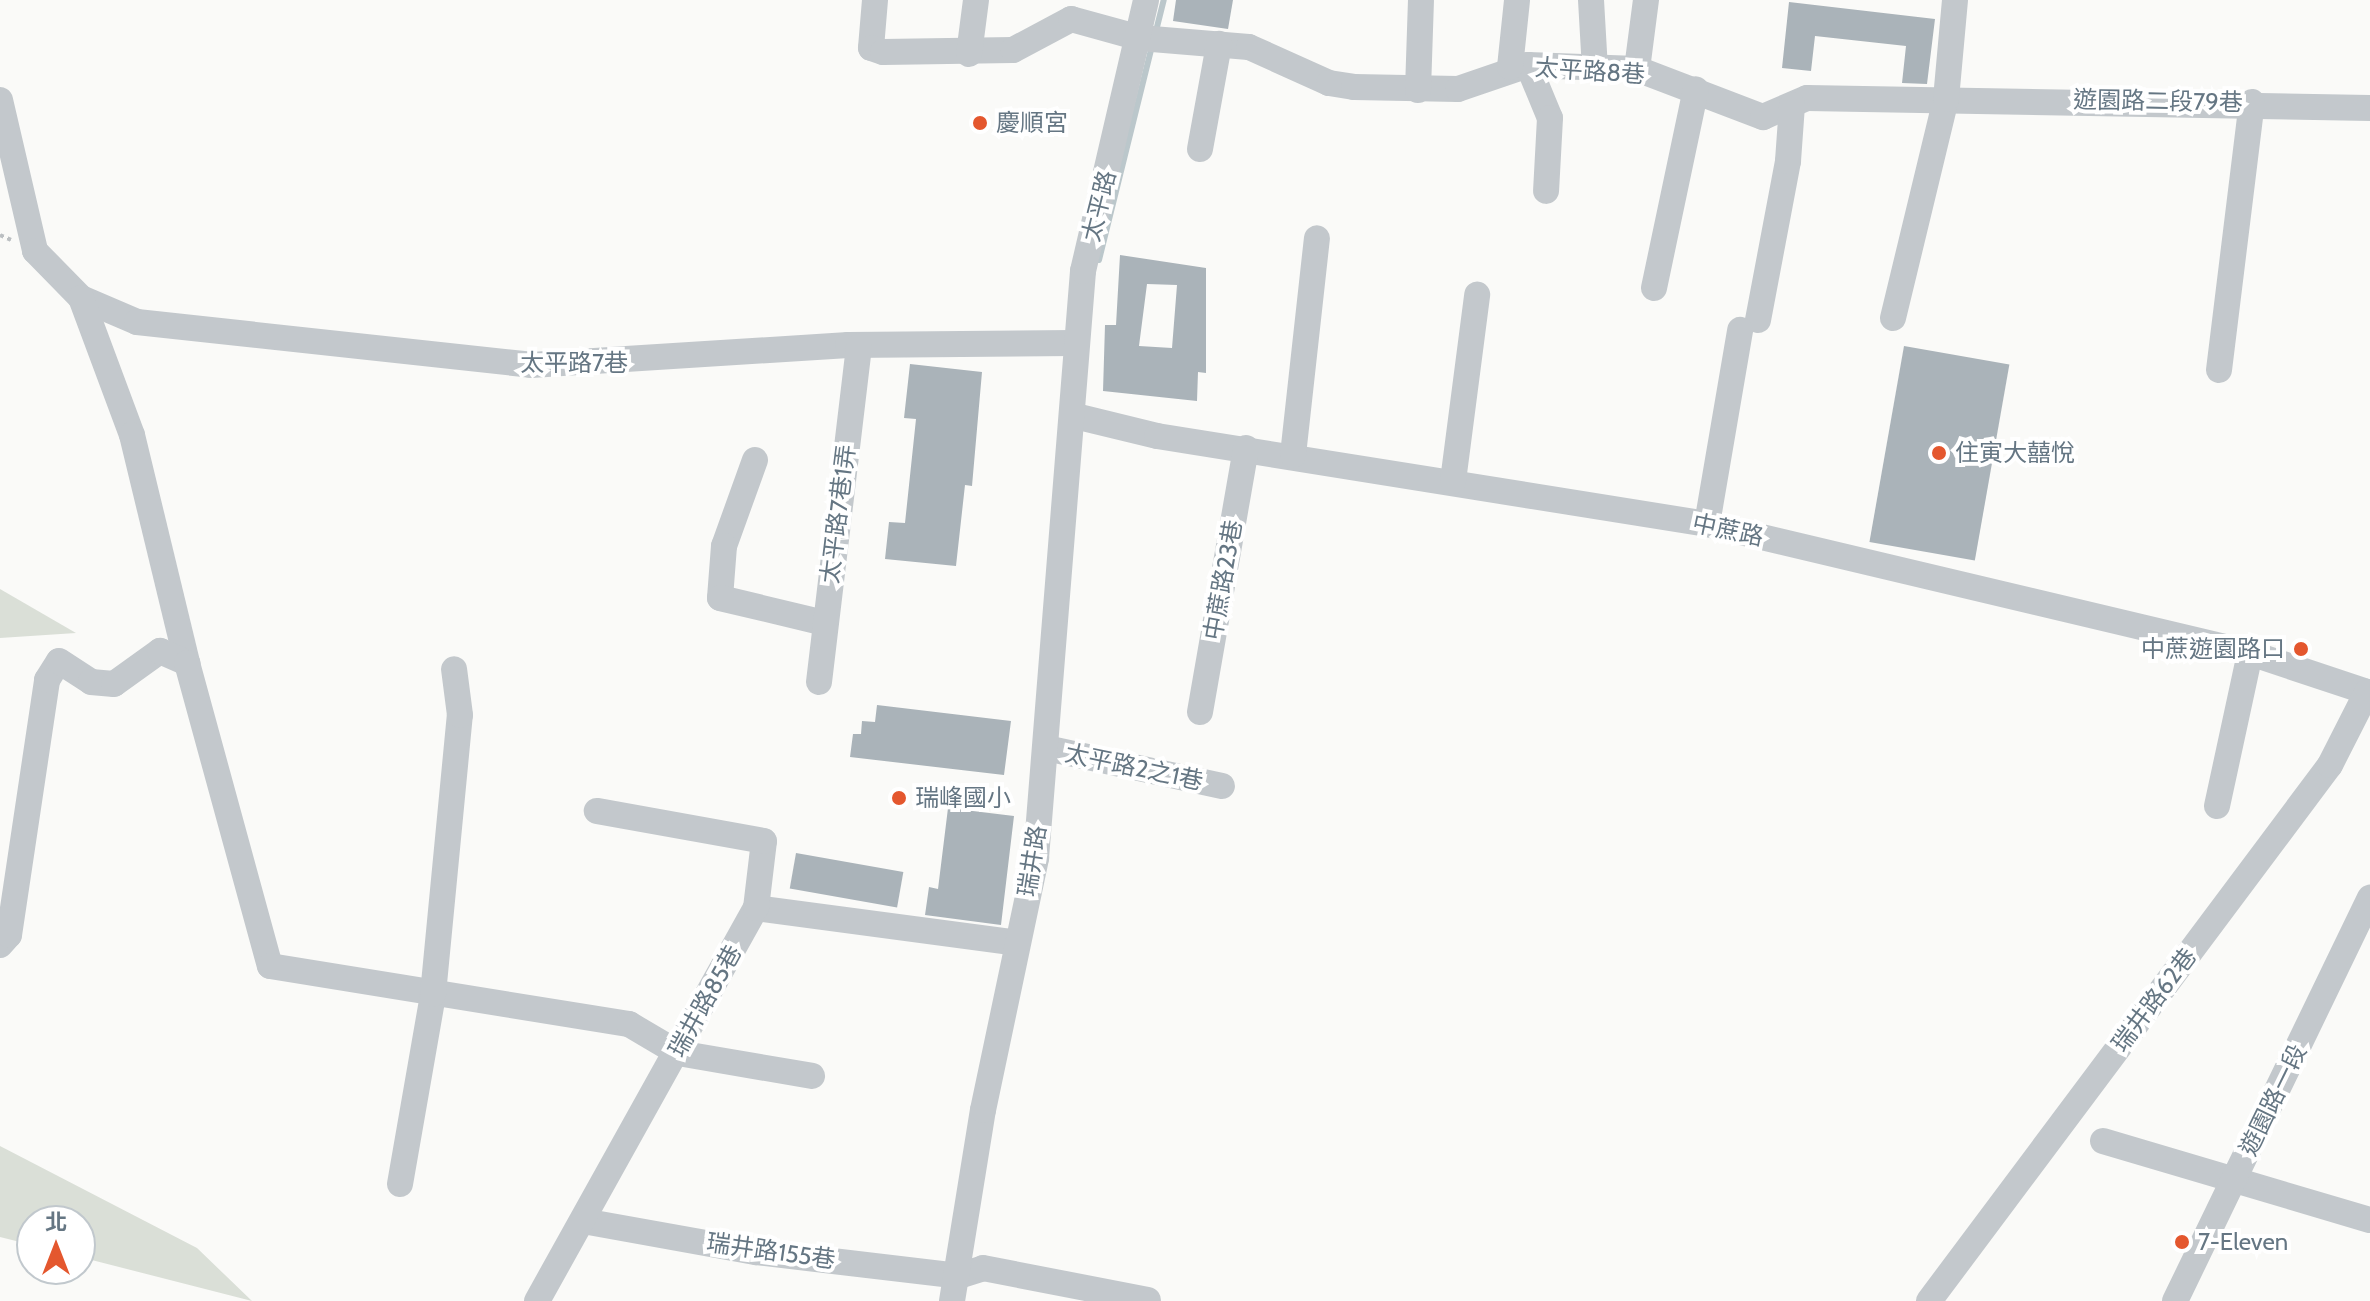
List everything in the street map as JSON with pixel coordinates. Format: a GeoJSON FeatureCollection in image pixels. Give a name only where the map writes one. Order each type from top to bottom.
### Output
{"type":"FeatureCollection","features":[{"type":"Feature","properties":{"kind":"street"},"geometry":{"type":"LineString","coordinates":[[875,0],[871,48],[969,54],[1013,50],[1053,29],[1057,0]]}},
{"type":"Feature","properties":{"kind":"street"},"geometry":{"type":"LineString","coordinates":[[969,54],[976,0]]}},
{"type":"Feature","properties":{"kind":"street","name":"太平路"},"geometry":{"type":"LineString","coordinates":[[1075,416],[1073,343],[1093,226],[1140,38],[1146,0]]}},
{"type":"Feature","properties":{"kind":"street"},"geometry":{"type":"LineString","coordinates":[[1517,0],[1519,66],[1550,118],[1546,191]]}},
{"type":"Feature","properties":{"kind":"street"},"geometry":{"type":"LineString","coordinates":[[1591,0],[1595,69]]}},
{"type":"Feature","properties":{"kind":"street"},"geometry":{"type":"LineString","coordinates":[[1637,69],[1646,0]]}},
{"type":"Feature","properties":{"kind":"street"},"geometry":{"type":"LineString","coordinates":[[1893,318],[1946,99],[1955,0]]}},
{"type":"Feature","properties":{"kind":"street"},"geometry":{"type":"LineString","coordinates":[[1418,90],[1421,1]]}},
{"type":"Feature","properties":{"kind":"street","name":"太平路8巷"},"geometry":{"type":"LineString","coordinates":[[1053,29],[1071,19],[1140,38],[1249,47],[1329,83],[1418,90],[1458,89],[1519,66],[1637,69],[1763,117],[1807,98],[1946,99]]}},
{"type":"Feature","properties":{"kind":"street"},"geometry":{"type":"LineString","coordinates":[[1200,149],[1219,44]]}},
{"type":"Feature","properties":{"kind":"street"},"geometry":{"type":"LineString","coordinates":[[1654,288],[1696,89]]}},
{"type":"Feature","properties":{"kind":"street","name":"遊園路二段79巷"},"geometry":{"type":"LineString","coordinates":[[1946,99],[2252,102],[2370,108]]}},
{"type":"Feature","properties":{"kind":"street"},"geometry":{"type":"LineString","coordinates":[[0,100],[35,251],[81,298],[132,435],[187,663],[270,966],[629,1024],[678,1053],[812,1076]]}},
{"type":"Feature","properties":{"kind":"street"},"geometry":{"type":"LineString","coordinates":[[2219,370],[2252,102]]}},
{"type":"Feature","properties":{"kind":"street"},"geometry":{"type":"LineString","coordinates":[[1707,524],[1788,161],[1792,105]]}},
{"type":"Feature","properties":{"kind":"street"},"geometry":{"type":"LineString","coordinates":[[1293,455],[1317,238]]}},
{"type":"Feature","properties":{"kind":"street"},"geometry":{"type":"LineString","coordinates":[[1453,481],[1477,295]]}},
{"type":"Feature","properties":{"kind":"street","name":"太平路7巷"},"geometry":{"type":"LineString","coordinates":[[81,298],[137,322],[531,365],[859,346],[1073,343]]}},
{"type":"Feature","properties":{"kind":"street","name":"太平路7巷1弄"},"geometry":{"type":"LineString","coordinates":[[819,682],[859,346]]}},
{"type":"Feature","properties":{"kind":"street","name":"中蔗路"},"geometry":{"type":"LineString","coordinates":[[1075,416],[1246,448],[1707,524],[2250,653],[2368,693]]}},
{"type":"Feature","properties":{"kind":"street","name":"瑞井路"},"geometry":{"type":"LineString","coordinates":[[956,1288],[983,1110],[1036,858],[1046,748],[1047,661],[1075,416]]}},
{"type":"Feature","properties":{"kind":"street","name":"中蔗路23巷"},"geometry":{"type":"LineString","coordinates":[[1200,712],[1246,448]]}},
{"type":"Feature","properties":{"kind":"street"},"geometry":{"type":"LineString","coordinates":[[755,460],[724,546],[720,598],[825,623]]}},
{"type":"Feature","properties":{"kind":"street"},"geometry":{"type":"LineString","coordinates":[[0,945],[9,935],[53,670],[59,661],[91,682],[114,684],[160,651],[187,663]]}},
{"type":"Feature","properties":{"kind":"street"},"geometry":{"type":"LineString","coordinates":[[2217,806],[2250,653]]}},
{"type":"Feature","properties":{"kind":"street"},"geometry":{"type":"LineString","coordinates":[[400,1184],[433,994],[460,715],[454,669]]}},
{"type":"Feature","properties":{"kind":"street","name":"瑞井路62巷"},"geometry":{"type":"LineString","coordinates":[[1929,1301],[2330,765],[2368,693]]}},
{"type":"Feature","properties":{"kind":"street","name":"太平路2之1巷"},"geometry":{"type":"LineString","coordinates":[[1046,748],[1222,786]]}},
{"type":"Feature","properties":{"kind":"street","name":"瑞井路85巷"},"geometry":{"type":"LineString","coordinates":[[537,1301],[678,1053],[756,908],[764,841],[597,811]]}},
{"type":"Feature","properties":{"kind":"street","name":"遊園路一段"},"geometry":{"type":"LineString","coordinates":[[2175,1301],[2370,898]]}},
{"type":"Feature","properties":{"kind":"street"},"geometry":{"type":"LineString","coordinates":[[756,908],[1017,943]]}},
{"type":"Feature","properties":{"kind":"street"},"geometry":{"type":"LineString","coordinates":[[2103,1141],[2370,1220]]}},
{"type":"Feature","properties":{"kind":"street","name":"瑞井路155巷"},"geometry":{"type":"LineString","coordinates":[[583,1221],[956,1288],[983,1268],[1148,1300]]}},
{"type":"Feature","properties":{"kind":"shaded area"},"geometry":{"type":"Polygon","coordinates":[[[0,589],[76,633],[0,638],[0,589]]]}},
{"type":"Feature","properties":{"kind":"shaded area"},"geometry":{"type":"Polygon","coordinates":[[[0,1146],[197,1248],[252,1301],[96,1261],[96,1205],[16,1205],[16,1241],[0,1237],[0,1146]]]}},
{"type":"Feature","properties":{"kind":"building"},"geometry":{"type":"Polygon","coordinates":[[[1176,0],[1233,0],[1228,29],[1173,21],[1176,0]]]}},
{"type":"Feature","properties":{"kind":"building"},"geometry":{"type":"Polygon","coordinates":[[[1789,2],[1935,19],[1927,84],[1902,83],[1906,46],[1815,36],[1811,71],[1782,68],[1789,2]]]}},
{"type":"Feature","properties":{"kind":"building"},"geometry":{"type":"Polygon","coordinates":[[[1120,255],[1206,268],[1206,373],[1198,372],[1197,401],[1103,391],[1105,325],[1116,325],[1120,255]],[[1147,284],[1139,346],[1172,348],[1177,285],[1147,284]]]}},
{"type":"Feature","properties":{"kind":"building","name":"住寅大囍悅"},"geometry":{"type":"Polygon","coordinates":[[[1904,346],[2009,365],[1975,561],[1869,542],[1904,346]]]}},
{"type":"Feature","properties":{"kind":"building"},"geometry":{"type":"Polygon","coordinates":[[[910,364],[982,372],[972,486],[965,485],[956,566],[885,559],[889,522],[905,523],[916,419],[904,418],[910,364]]]}},
{"type":"Feature","properties":{"kind":"building"},"geometry":{"type":"Polygon","coordinates":[[[877,705],[1011,721],[1004,775],[850,757],[853,734],[861,734],[862,721],[875,722],[877,705]]]}},
{"type":"Feature","properties":{"kind":"building"},"geometry":{"type":"Polygon","coordinates":[[[948,808],[1014,816],[1001,925],[925,915],[929,887],[938,889],[948,808]]]}},
{"type":"Feature","properties":{"kind":"building"},"geometry":{"type":"Polygon","coordinates":[[[796,853],[903,872],[897,907],[790,888],[796,853]]]}},
{"type":"Feature","properties":{"kind":"waterway"},"geometry":{"type":"LineString","coordinates":[[1156,31],[1164,0]]}},
{"type":"Feature","properties":{"kind":"waterway"},"geometry":{"type":"LineString","coordinates":[[1099,260],[1152,46]]}},
{"type":"Feature","properties":{"kind":"place","name":"慶順宮"},"geometry":{"type":"Point","coordinates":[980,123]}},
{"type":"Feature","properties":{"kind":"place","name":"住寅大囍悅"},"geometry":{"type":"Point","coordinates":[1939,453]}},
{"type":"Feature","properties":{"kind":"place","name":"中蔗遊園路口"},"geometry":{"type":"Point","coordinates":[2301,649]}},
{"type":"Feature","properties":{"kind":"place","name":"瑞峰國小"},"geometry":{"type":"Point","coordinates":[899,798]}},
{"type":"Feature","properties":{"kind":"place","name":"7-Eleven"},"geometry":{"type":"Point","coordinates":[2182,1242]}}]}
